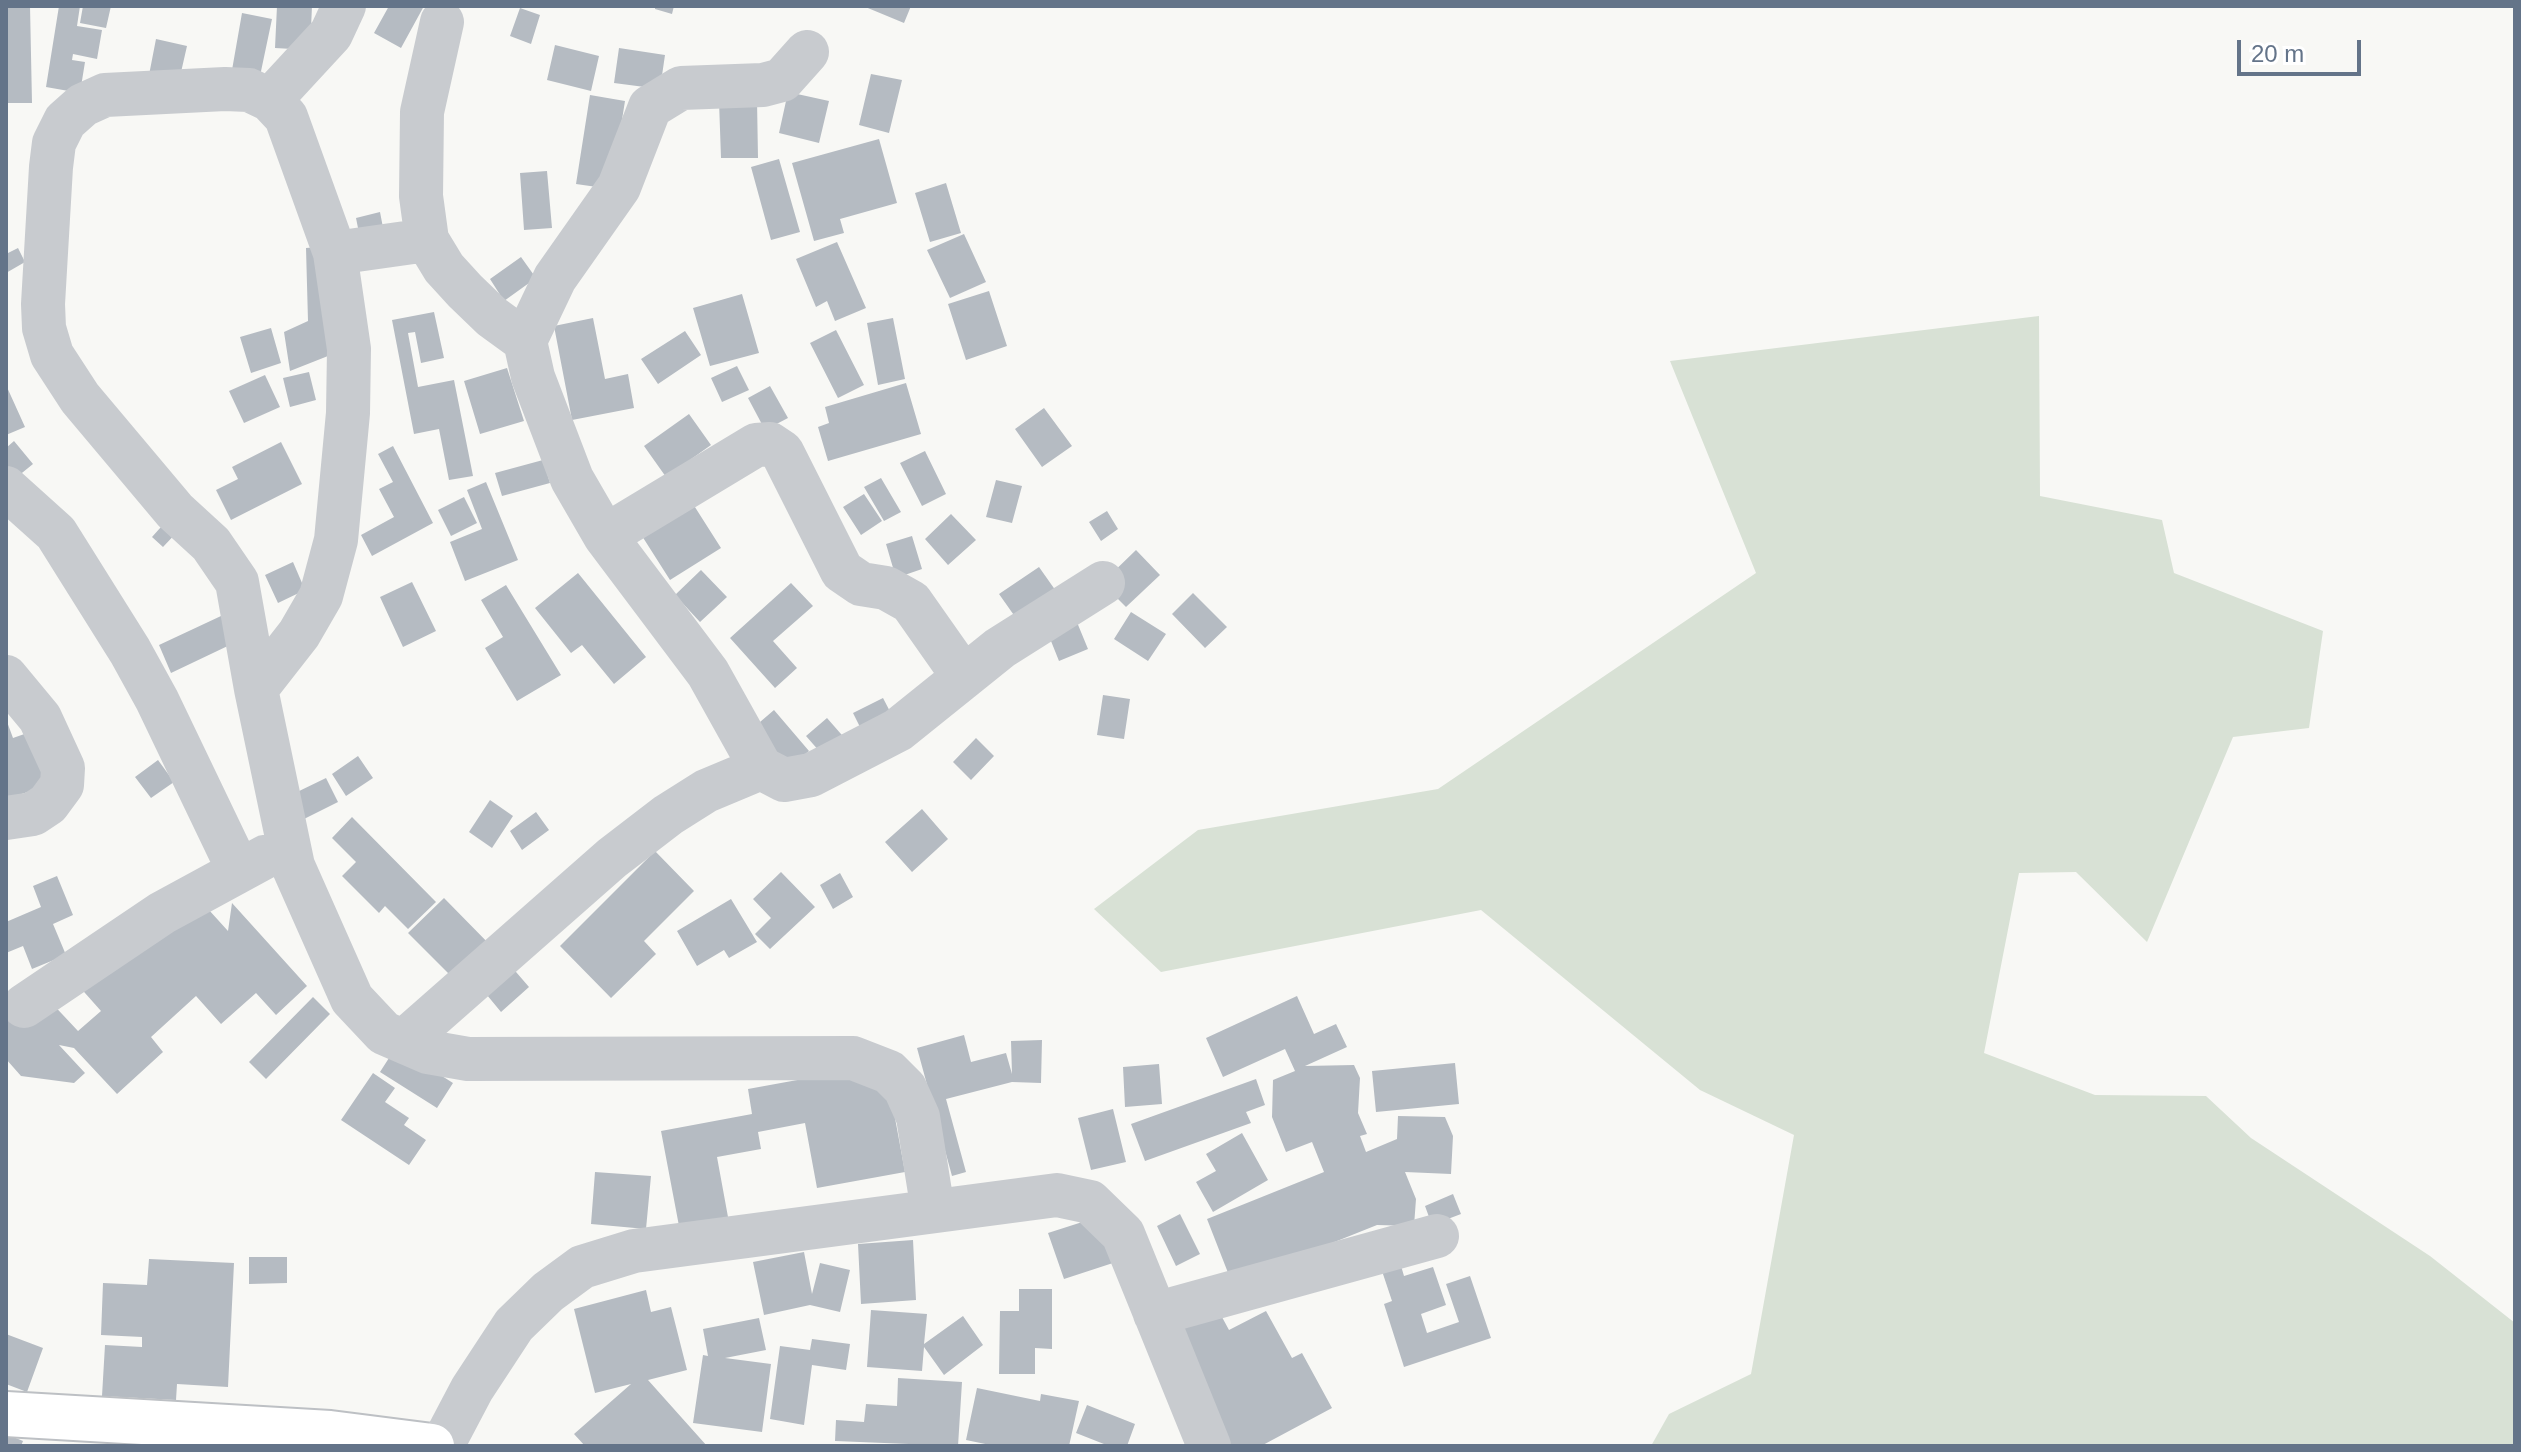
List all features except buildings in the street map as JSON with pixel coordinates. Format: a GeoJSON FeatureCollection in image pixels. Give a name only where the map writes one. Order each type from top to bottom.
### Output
{"type":"FeatureCollection","features":[{"type":"Feature","properties":{"kind":"main road"},"geometry":{"type":"LineString","coordinates":[[6,1414],[330,1433],[432,1446]]}},
{"type":"Feature","properties":{"kind":"street"},"geometry":{"type":"LineString","coordinates":[[270,100],[331,34],[344,6]]}},
{"type":"Feature","properties":{"kind":"street"},"geometry":{"type":"LineString","coordinates":[[442,22],[422,112],[421,196],[427,240],[444,268],[465,291],[492,317],[525,341],[550,426],[572,479],[605,536],[708,673],[761,768],[784,780],[811,775],[898,730],[1000,648],[1103,583]]}},
{"type":"Feature","properties":{"kind":"street"},"geometry":{"type":"LineString","coordinates":[[525,341],[576,243],[619,187],[650,107],[681,88],[763,85],[782,80],[807,52]]}},
{"type":"Feature","properties":{"kind":"street"},"geometry":{"type":"LineString","coordinates":[[256,689],[299,634],[321,596],[336,540],[348,413],[349,349],[335,253],[286,117],[270,100],[249,90],[225,89],[105,95],[83,105],[65,121],[54,143],[44,328],[52,355],[80,398],[135,458],[175,511],[211,544],[237,582],[256,689],[293,866],[352,999],[384,1033],[428,1052],[468,1059],[853,1058],[889,1072],[905,1088],[918,1117],[933,1211]]}},
{"type":"Feature","properties":{"kind":"street"},"geometry":{"type":"LineString","coordinates":[[335,253],[427,240]]}},
{"type":"Feature","properties":{"kind":"street"},"geometry":{"type":"LineString","coordinates":[[605,536],[756,445],[770,444],[782,452],[842,571],[861,584],[886,588],[911,602],[963,676]]}},
{"type":"Feature","properties":{"kind":"street"},"geometry":{"type":"LineString","coordinates":[[6,488],[56,533],[130,651],[157,700],[239,871]]}},
{"type":"Feature","properties":{"kind":"street"},"geometry":{"type":"LineString","coordinates":[[6,677],[40,718],[63,768],[62,785],[48,804],[33,814],[6,818]]}},
{"type":"Feature","properties":{"kind":"street"},"geometry":{"type":"LineString","coordinates":[[404,1041],[612,858],[668,815],[706,791],[761,768]]}},
{"type":"Feature","properties":{"kind":"street"},"geometry":{"type":"LineString","coordinates":[[24,1006],[162,913],[288,845]]}},
{"type":"Feature","properties":{"kind":"street"},"geometry":{"type":"LineString","coordinates":[[442,1446],[472,1389],[514,1325],[548,1292],[582,1267],[634,1251],[1057,1195],[1090,1202],[1123,1234],[1209,1446]]}},
{"type":"Feature","properties":{"kind":"street"},"geometry":{"type":"LineString","coordinates":[[1155,1314],[1437,1236]]}},
{"type":"Feature","properties":{"kind":"shaded area"},"geometry":{"type":"Polygon","coordinates":[[[2039,316],[2040,496],[2162,520],[2174,573],[2323,631],[2309,728],[2233,737],[2147,942],[2076,872],[2019,873],[1984,1053],[2095,1095],[2206,1096],[2251,1138],[2430,1256],[2515,1323],[2515,1446],[1651,1446],[1669,1414],[1751,1374],[1794,1135],[1700,1090],[1481,910],[1161,972],[1094,909],[1198,830],[1438,789],[1756,573],[1670,361],[2039,316]]]}}]}
